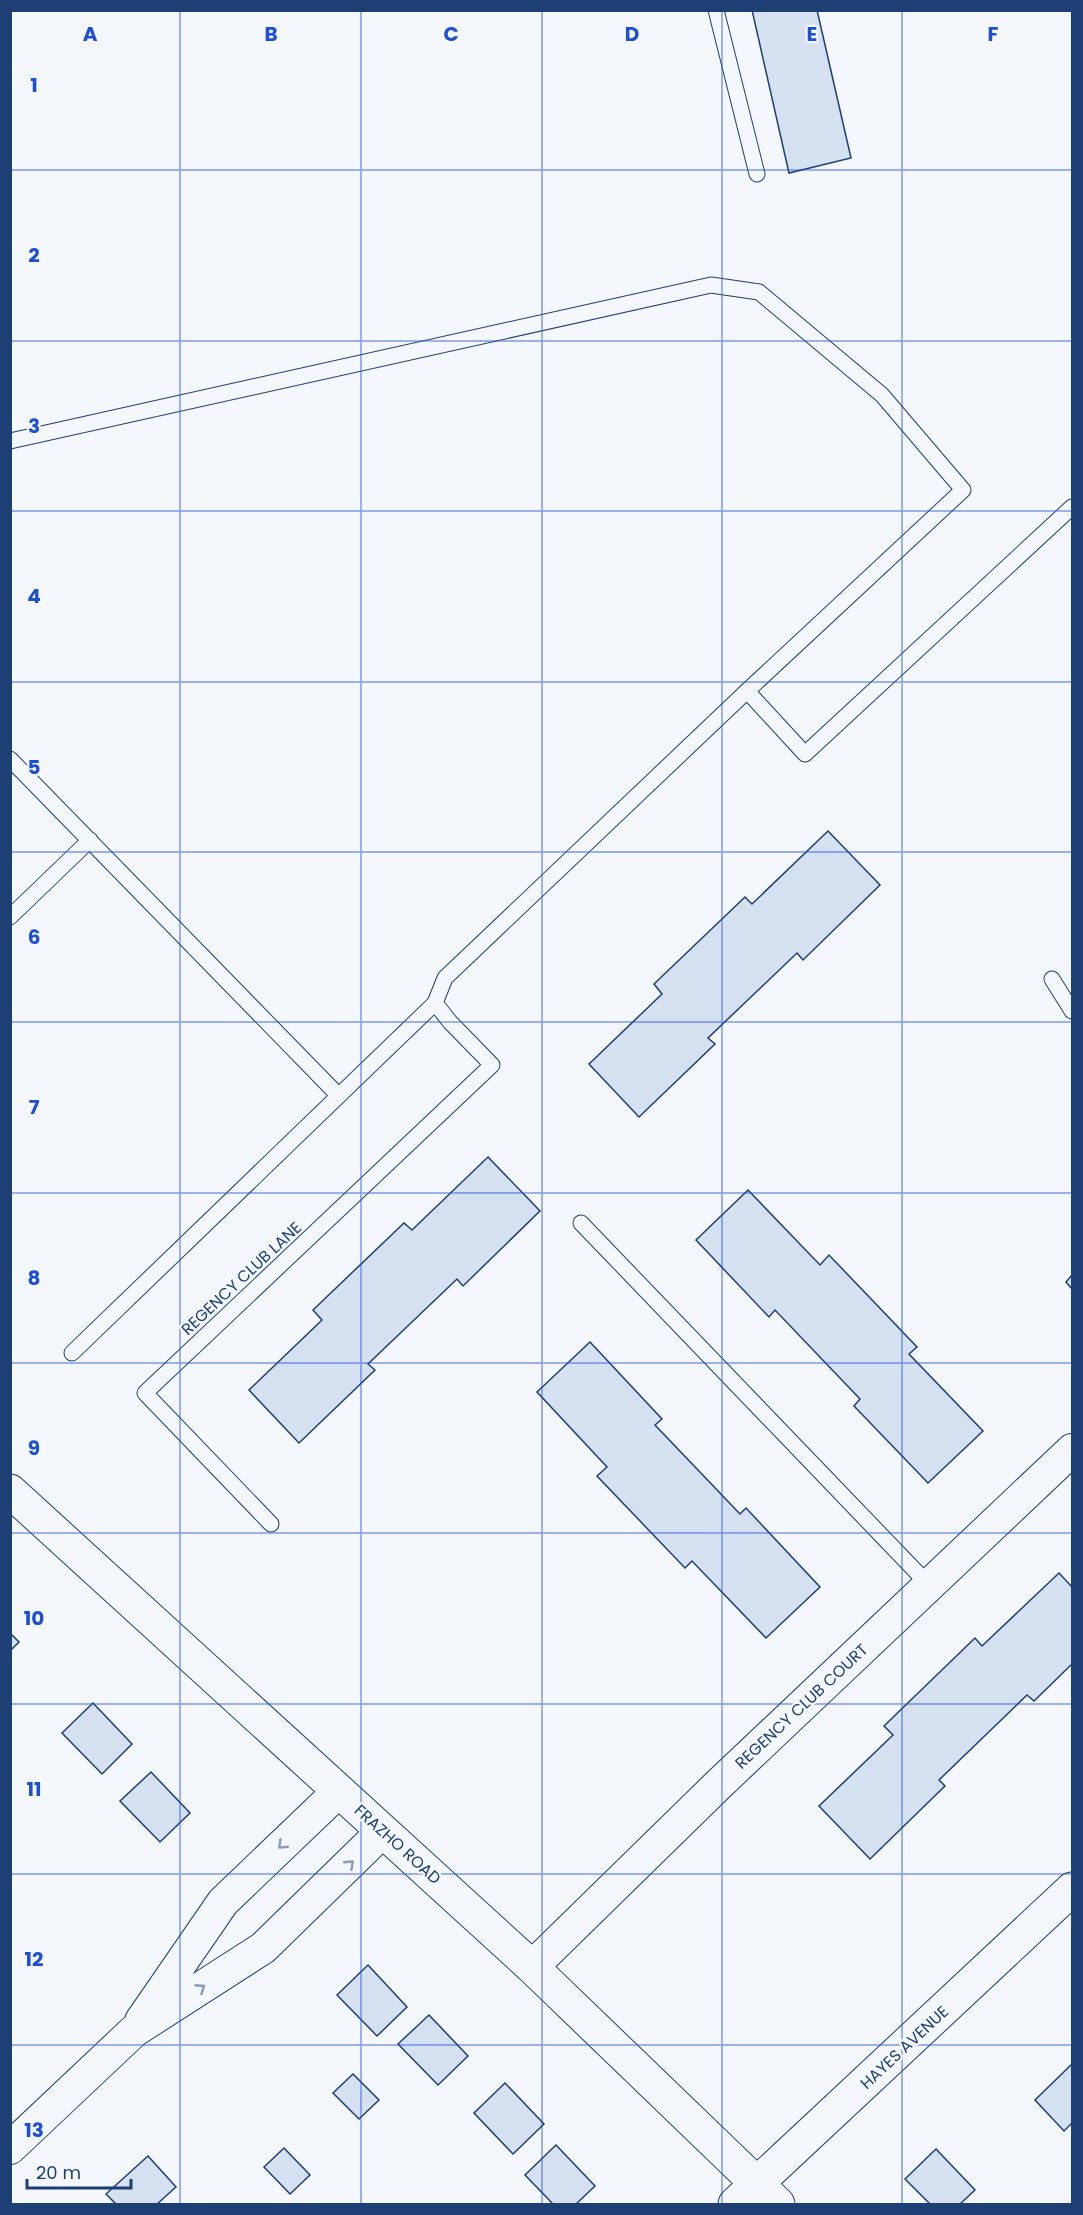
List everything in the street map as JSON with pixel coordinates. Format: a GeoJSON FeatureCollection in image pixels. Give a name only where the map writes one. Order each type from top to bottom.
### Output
{"type":"FeatureCollection","features":[{"type":"Feature","properties":{"kind":"street","name":"REGENCY CLUB COURT"},"geometry":{"type":"LineString","coordinates":[[532,1966],[717,1786],[1072,1450]]}},
{"type":"Feature","properties":{"kind":"street","name":"FRAZHO ROAD"},"geometry":{"type":"LineString","coordinates":[[10,1491],[532,1966],[757,2197]]}},
{"type":"Feature","properties":{"kind":"street"},"geometry":{"type":"LineString","coordinates":[[134,2031],[223,1902],[339,1791]]}},
{"type":"Feature","properties":{"kind":"street"},"geometry":{"type":"LineString","coordinates":[[10,2148],[134,2031],[263,1948],[383,1831]]}},
{"type":"Feature","properties":{"kind":"street","name":"HAYES AVENUE"},"geometry":{"type":"LineString","coordinates":[[757,2197],[1072,1889]]}},
{"type":"Feature","properties":{"kind":"lane"},"geometry":{"type":"LineString","coordinates":[[716,10],[757,174]]}},
{"type":"Feature","properties":{"kind":"lane"},"geometry":{"type":"LineString","coordinates":[[10,441],[711,285],[759,292],[882,395],[963,490],[747,691],[445,978],[435,1003],[72,1353]]}},
{"type":"Feature","properties":{"kind":"lane"},"geometry":{"type":"LineString","coordinates":[[747,691],[805,754],[1072,507]]}},
{"type":"Feature","properties":{"kind":"lane"},"geometry":{"type":"LineString","coordinates":[[10,759],[338,1095]]}},
{"type":"Feature","properties":{"kind":"lane"},"geometry":{"type":"LineString","coordinates":[[10,917],[90,840]]}},
{"type":"Feature","properties":{"kind":"lane"},"geometry":{"type":"LineString","coordinates":[[1052,979],[1072,1011]]}},
{"type":"Feature","properties":{"kind":"lane","name":"REGENCY CLUB LANE"},"geometry":{"type":"LineString","coordinates":[[271,1524],[145,1393],[492,1065],[450,1022],[435,1003]]}},
{"type":"Feature","properties":{"kind":"lane"},"geometry":{"type":"LineString","coordinates":[[581,1223],[929,1585]]}},
{"type":"Feature","properties":{"kind":"building"},"geometry":{"type":"Polygon","coordinates":[[[752,10],[817,10],[851,158],[789,173],[752,10]]]}},
{"type":"Feature","properties":{"kind":"building"},"geometry":{"type":"Polygon","coordinates":[[[828,831],[880,885],[803,960],[797,953],[708,1038],[715,1044],[639,1117],[589,1064],[662,994],[654,984],[745,897],[752,904],[828,831]]]}},
{"type":"Feature","properties":{"kind":"building"},"geometry":{"type":"Polygon","coordinates":[[[488,1157],[540,1211],[463,1286],[457,1279],[368,1364],[375,1370],[299,1443],[249,1390],[322,1320],[313,1310],[404,1223],[412,1230],[488,1157]]]}},
{"type":"Feature","properties":{"kind":"building"},"geometry":{"type":"Polygon","coordinates":[[[748,1190],[820,1265],[829,1255],[917,1347],[909,1354],[983,1431],[928,1483],[854,1406],[860,1399],[775,1310],[769,1317],[696,1240],[748,1190]]]}},
{"type":"Feature","properties":{"kind":"building"},"geometry":{"type":"Polygon","coordinates":[[[1072,1275],[1072,1289],[1066,1282],[1072,1275]]]}},
{"type":"Feature","properties":{"kind":"building"},"geometry":{"type":"Polygon","coordinates":[[[590,1342],[662,1419],[655,1425],[740,1514],[746,1508],[820,1587],[766,1638],[692,1561],[685,1568],[597,1476],[607,1467],[537,1392],[590,1342]]]}},
{"type":"Feature","properties":{"kind":"building"},"geometry":{"type":"Polygon","coordinates":[[[1059,1573],[1072,1587],[1072,1664],[1034,1701],[1027,1695],[939,1780],[945,1786],[870,1859],[819,1806],[893,1735],[884,1726],[975,1638],[982,1646],[1059,1573]]]}},
{"type":"Feature","properties":{"kind":"building"},"geometry":{"type":"Polygon","coordinates":[[[10,1633],[19,1642],[10,1651],[10,1633]]]}},
{"type":"Feature","properties":{"kind":"building"},"geometry":{"type":"Polygon","coordinates":[[[93,1703],[132,1744],[102,1774],[62,1733],[93,1703]]]}},
{"type":"Feature","properties":{"kind":"building"},"geometry":{"type":"Polygon","coordinates":[[[151,1772],[190,1813],[160,1842],[120,1801],[151,1772]]]}},
{"type":"Feature","properties":{"kind":"building"},"geometry":{"type":"Polygon","coordinates":[[[368,1965],[407,2007],[377,2036],[337,1995],[368,1965]]]}},
{"type":"Feature","properties":{"kind":"building"},"geometry":{"type":"Polygon","coordinates":[[[429,2015],[468,2056],[438,2085],[398,2044],[429,2015]]]}},
{"type":"Feature","properties":{"kind":"building"},"geometry":{"type":"Polygon","coordinates":[[[1072,2064],[1072,2123],[1064,2131],[1035,2100],[1072,2064]]]}},
{"type":"Feature","properties":{"kind":"building"},"geometry":{"type":"Polygon","coordinates":[[[353,2074],[379,2100],[359,2119],[333,2093],[353,2074]]]}},
{"type":"Feature","properties":{"kind":"building"},"geometry":{"type":"Polygon","coordinates":[[[505,2083],[544,2124],[513,2154],[474,2113],[505,2083]]]}},
{"type":"Feature","properties":{"kind":"building"},"geometry":{"type":"Polygon","coordinates":[[[556,2145],[595,2186],[576,2204],[553,2204],[525,2175],[556,2145]]]}},
{"type":"Feature","properties":{"kind":"building"},"geometry":{"type":"Polygon","coordinates":[[[284,2148],[310,2175],[290,2194],[264,2167],[284,2148]]]}},
{"type":"Feature","properties":{"kind":"building"},"geometry":{"type":"Polygon","coordinates":[[[936,2149],[975,2190],[960,2204],[930,2204],[905,2179],[936,2149]]]}},
{"type":"Feature","properties":{"kind":"building"},"geometry":{"type":"Polygon","coordinates":[[[148,2156],[176,2187],[157,2204],[116,2204],[106,2194],[148,2156]]]}}]}
